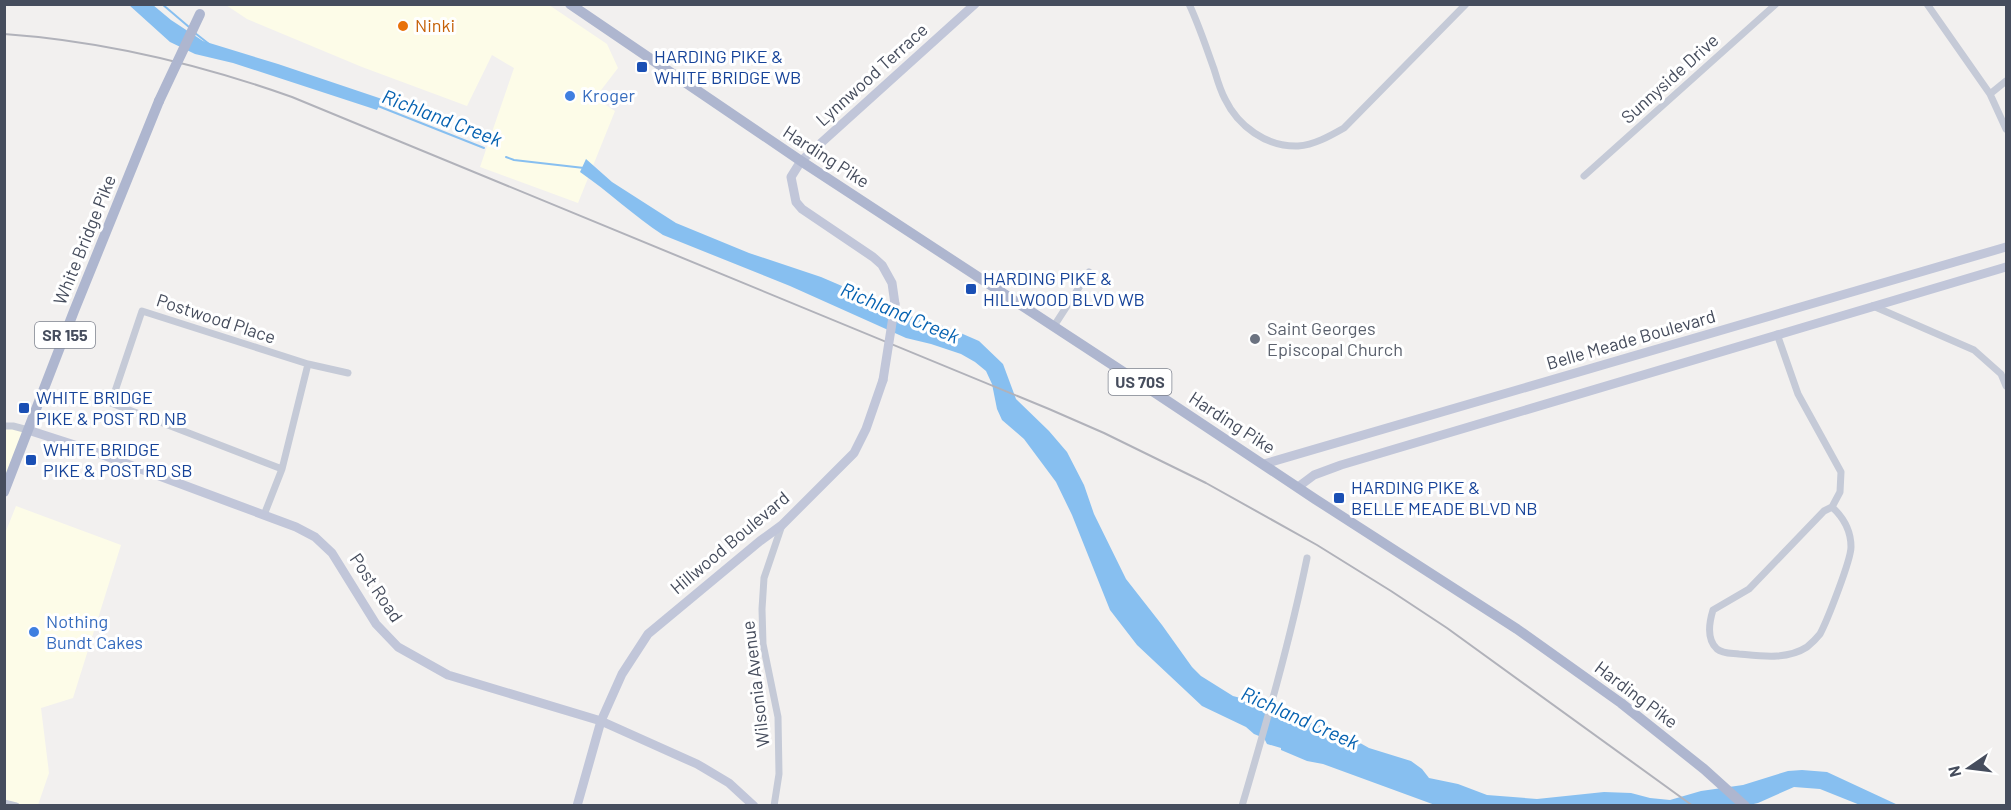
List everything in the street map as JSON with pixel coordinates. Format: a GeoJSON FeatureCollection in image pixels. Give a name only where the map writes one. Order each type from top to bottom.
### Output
{"type":"FeatureCollection","features":[{"type":"Feature","properties":{"kind":"main road","name":"White Bridge Pike"},"geometry":{"type":"LineString","coordinates":[[4,492],[159,101],[205,4]]}},
{"type":"Feature","properties":{"kind":"main road","name":"Harding Pike"},"geometry":{"type":"LineString","coordinates":[[570,4],[801,161],[1517,629],[1622,703],[1704,769],[1745,806]]}},
{"type":"Feature","properties":{"kind":"street","name":"Lynnwood Terrace"},"geometry":{"type":"LineString","coordinates":[[801,161],[975,4]]}},
{"type":"Feature","properties":{"kind":"street"},"geometry":{"type":"LineString","coordinates":[[1189,4],[1198,23],[1224,98],[1237,119],[1272,143],[1299,146],[1323,139],[1344,128],[1466,4]]}},
{"type":"Feature","properties":{"kind":"street","name":"Sunnyside Drive"},"geometry":{"type":"LineString","coordinates":[[1584,176],[1776,4]]}},
{"type":"Feature","properties":{"kind":"street"},"geometry":{"type":"LineString","coordinates":[[1927,4],[1990,94],[2007,129]]}},
{"type":"Feature","properties":{"kind":"street"},"geometry":{"type":"LineString","coordinates":[[1990,94],[2007,81]]}},
{"type":"Feature","properties":{"kind":"street","name":"Hillwood Boulevard"},"geometry":{"type":"LineString","coordinates":[[577,806],[602,721],[622,674],[648,634],[782,525],[854,453],[866,429],[884,380],[895,304],[891,278],[878,261],[802,210],[796,202],[791,177],[801,161]]}},
{"type":"Feature","properties":{"kind":"street","name":"Belle Meade Boulevard"},"geometry":{"type":"LineString","coordinates":[[1264,464],[2007,247]]}},
{"type":"Feature","properties":{"kind":"street","name":"Belle Meade Boulevard"},"geometry":{"type":"LineString","coordinates":[[1298,487],[1314,475],[1392,449],[2007,267]]}},
{"type":"Feature","properties":{"kind":"street"},"geometry":{"type":"LineString","coordinates":[[1054,326],[1089,272]]}},
{"type":"Feature","properties":{"kind":"street"},"geometry":{"type":"LineString","coordinates":[[1868,288],[1873,306],[1974,350],[2001,374],[2007,386]]}},
{"type":"Feature","properties":{"kind":"street","name":"Postwood Place"},"geometry":{"type":"LineString","coordinates":[[282,469],[111,403],[142,311],[308,364]]}},
{"type":"Feature","properties":{"kind":"street"},"geometry":{"type":"LineString","coordinates":[[1772,315],[1798,394],[1841,472],[1840,492],[1832,507],[1824,511],[1749,589],[1713,610],[1710,630],[1715,648],[1722,652],[1767,657],[1795,653],[1816,640],[1829,615],[1851,549],[1847,526],[1842,516],[1832,507]]}},
{"type":"Feature","properties":{"kind":"street"},"geometry":{"type":"LineString","coordinates":[[264,515],[282,469],[308,364],[348,373]]}},
{"type":"Feature","properties":{"kind":"street"},"geometry":{"type":"LineString","coordinates":[[1566,376],[1571,395]]}},
{"type":"Feature","properties":{"kind":"street"},"geometry":{"type":"LineString","coordinates":[[1460,408],[1465,428]]}},
{"type":"Feature","properties":{"kind":"street"},"geometry":{"type":"LineString","coordinates":[[4,426],[28,430]]}},
{"type":"Feature","properties":{"kind":"street"},"geometry":{"type":"LineString","coordinates":[[1386,429],[1392,449]]}},
{"type":"Feature","properties":{"kind":"street","name":"Post Road"},"geometry":{"type":"LineString","coordinates":[[28,430],[87,449],[296,527],[321,543],[340,564],[376,624],[398,647],[448,675],[602,721],[697,764],[729,783],[754,806]]}},
{"type":"Feature","properties":{"kind":"street","name":"Wilsonia Avenue"},"geometry":{"type":"LineString","coordinates":[[774,806],[779,774],[778,717],[763,644],[762,609],[764,578],[782,525]]}},
{"type":"Feature","properties":{"kind":"street"},"geometry":{"type":"LineString","coordinates":[[1242,806],[1271,706],[1307,558]]}},
{"type":"Feature","properties":{"kind":"street"},"geometry":{"type":"LineString","coordinates":[[4,803],[15,806]]}},
{"type":"Feature","properties":{"kind":"shaded area"},"geometry":{"type":"Polygon","coordinates":[[[226,5],[549,5],[607,44],[618,68],[595,98],[615,111],[578,203],[480,167],[514,68],[492,55],[467,106],[362,67],[247,19],[226,5]]]}},
{"type":"Feature","properties":{"kind":"shaded area"},"geometry":{"type":"Polygon","coordinates":[[[5,426],[28,430],[5,490],[5,426]]]}},
{"type":"Feature","properties":{"kind":"shaded area"},"geometry":{"type":"Polygon","coordinates":[[[16,506],[121,545],[73,698],[41,708],[49,773],[38,805],[5,805],[4,536],[16,506]]]}},
{"type":"Feature","properties":{"kind":"water"},"geometry":{"type":"Polygon","coordinates":[[[129,5],[153,5],[203,41],[382,99],[377,110],[233,63],[195,54],[170,42],[129,5]]]}},
{"type":"Feature","properties":{"kind":"water"},"geometry":{"type":"Polygon","coordinates":[[[586,159],[612,182],[676,223],[749,253],[821,277],[856,292],[882,307],[949,328],[979,341],[1003,364],[1016,399],[1067,452],[1126,579],[1192,667],[1201,676],[1233,696],[1263,704],[1271,711],[1277,707],[1291,711],[1309,722],[1344,734],[1369,748],[1411,761],[1429,778],[1458,784],[1487,795],[1537,799],[1604,792],[1631,793],[1670,800],[1701,791],[1743,785],[1788,771],[1802,770],[1827,772],[1898,805],[1860,805],[1820,789],[1794,787],[1758,803],[1745,806],[1435,805],[1323,764],[1307,761],[1267,744],[1264,738],[1254,734],[1246,727],[1202,706],[1137,645],[1110,610],[1072,515],[1056,482],[1024,439],[1002,420],[986,371],[961,354],[906,338],[790,286],[663,235],[580,172],[586,159]]]}},
{"type":"Feature","properties":{"kind":"waterway","name":"Richland Creek"},"geometry":{"type":"LineString","coordinates":[[162,4],[189,27]]}},
{"type":"Feature","properties":{"kind":"waterway","name":"Richland Creek"},"geometry":{"type":"LineString","coordinates":[[195,33],[209,44]]}},
{"type":"Feature","properties":{"kind":"waterway","name":"Richland Creek"},"geometry":{"type":"LineString","coordinates":[[378,106],[484,148]]}},
{"type":"Feature","properties":{"kind":"waterway","name":"Richland Creek"},"geometry":{"type":"LineString","coordinates":[[506,157],[514,160],[584,168]]}},
{"type":"Feature","properties":{"kind":"railway"},"geometry":{"type":"LineString","coordinates":[[4,34],[114,48],[186,64],[292,97],[1104,433],[1206,483],[1317,545],[1391,591],[1447,628],[1693,806]]}},
{"type":"Feature","properties":{"kind":"place","name":"Ninki"},"geometry":{"type":"Point","coordinates":[403,26]}},
{"type":"Feature","properties":{"kind":"place","name":"HARDING PIKE & WHITE BRIDGE WB"},"geometry":{"type":"Point","coordinates":[642,67]}},
{"type":"Feature","properties":{"kind":"place","name":"Kroger"},"geometry":{"type":"Point","coordinates":[570,96]}},
{"type":"Feature","properties":{"kind":"place","name":"HARDING PIKE & HILLWOOD BLVD WB"},"geometry":{"type":"Point","coordinates":[971,289]}},
{"type":"Feature","properties":{"kind":"place","name":"Saint Georges Episcopal Church"},"geometry":{"type":"Point","coordinates":[1255,339]}},
{"type":"Feature","properties":{"kind":"place","name":"WHITE BRIDGE PIKE & POST RD NB"},"geometry":{"type":"Point","coordinates":[24,408]}},
{"type":"Feature","properties":{"kind":"place","name":"WHITE BRIDGE PIKE & POST RD SB"},"geometry":{"type":"Point","coordinates":[31,460]}},
{"type":"Feature","properties":{"kind":"place","name":"HARDING PIKE & BELLE MEADE BLVD NB"},"geometry":{"type":"Point","coordinates":[1339,498]}},
{"type":"Feature","properties":{"kind":"place","name":"Nothing Bundt Cakes"},"geometry":{"type":"Point","coordinates":[34,632]}}]}
